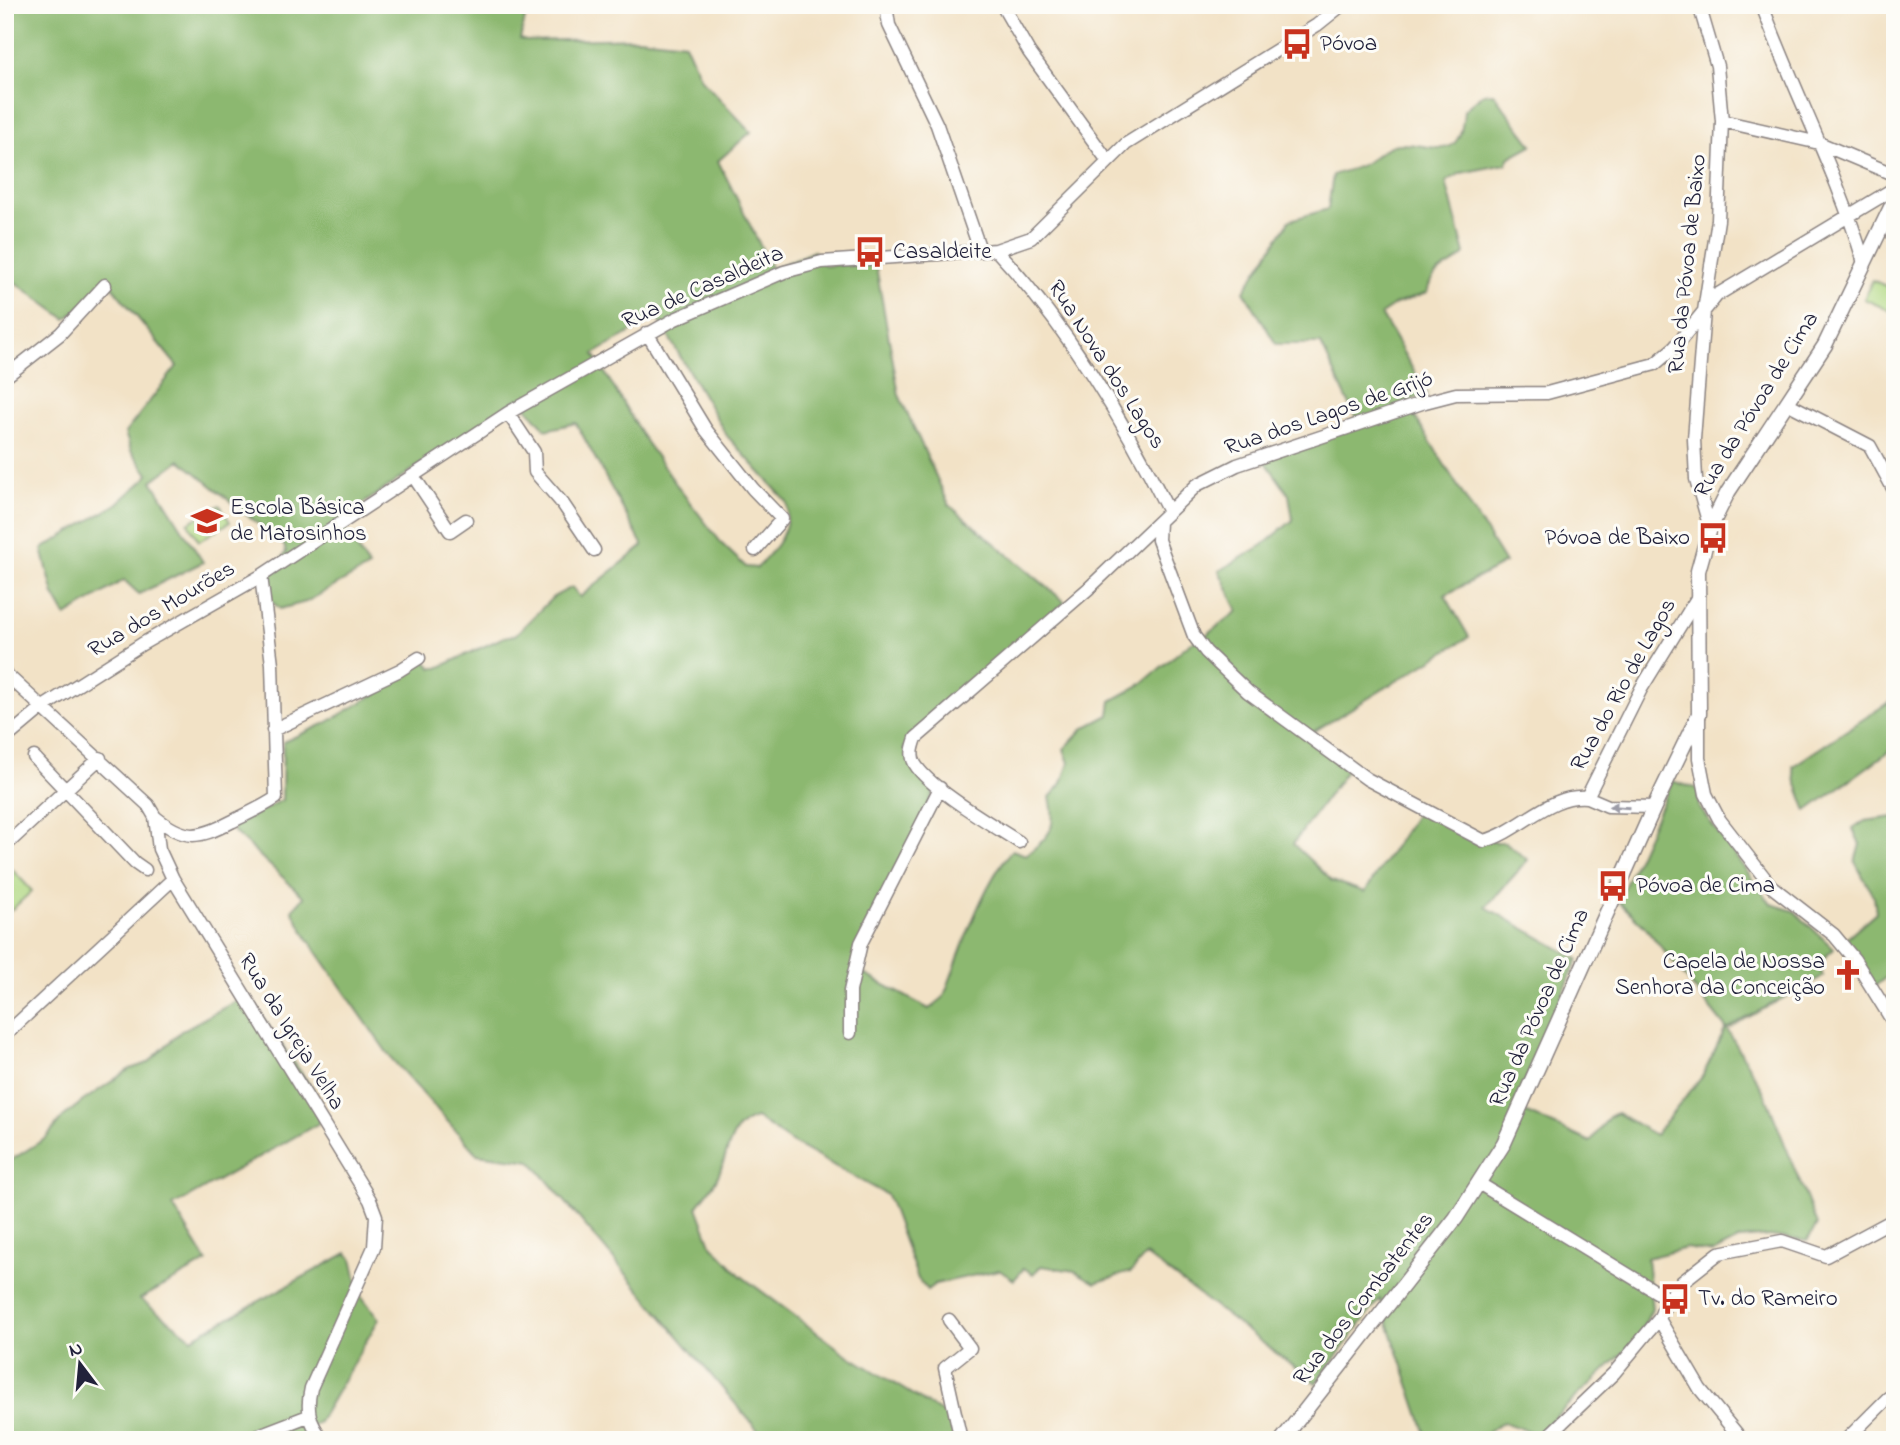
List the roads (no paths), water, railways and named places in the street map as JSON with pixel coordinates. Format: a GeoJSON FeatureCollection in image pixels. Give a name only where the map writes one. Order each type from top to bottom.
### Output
{"type":"FeatureCollection","features":[{"type":"Feature","properties":{"kind":"main road","name":"Rua da Póvoa de Cima"},"geometry":{"type":"LineString","coordinates":[[1480,1184],[1504,1143],[1539,1069],[1654,807],[1699,714],[1698,571],[1710,528],[1728,492],[1790,404],[1825,345],[1895,199]]}},
{"type":"Feature","properties":{"kind":"main road","name":"Rua dos Combatentes"},"geometry":{"type":"LineString","coordinates":[[1282,1440],[1480,1184]]}},
{"type":"Feature","properties":{"kind":"street"},"geometry":{"type":"LineString","coordinates":[[886,5],[889,25],[937,125],[980,250]]}},
{"type":"Feature","properties":{"kind":"street"},"geometry":{"type":"LineString","coordinates":[[1002,5],[1029,52],[1108,161]]}},
{"type":"Feature","properties":{"kind":"street","name":"Rua de Casaldeita"},"geometry":{"type":"LineString","coordinates":[[414,477],[508,413],[647,333],[784,272],[830,261],[996,250],[1021,244],[1040,231],[1108,161],[1144,131],[1317,25],[1342,5]]}},
{"type":"Feature","properties":{"kind":"street","name":"Rua da Póvoa de Baixo"},"geometry":{"type":"LineString","coordinates":[[1699,5],[1717,66],[1722,121],[1718,220],[1704,311],[1694,439],[1696,479],[1710,528]]}},
{"type":"Feature","properties":{"kind":"street"},"geometry":{"type":"LineString","coordinates":[[1762,5],[1790,80],[1850,214],[1864,263]]}},
{"type":"Feature","properties":{"kind":"street"},"geometry":{"type":"LineString","coordinates":[[1722,121],[1819,143],[1895,175]]}},
{"type":"Feature","properties":{"kind":"street","name":"Rua dos Lagos de Grijó"},"geometry":{"type":"LineString","coordinates":[[1019,842],[940,788],[915,764],[911,750],[916,738],[1001,667],[1197,485],[1237,464],[1425,402],[1456,394],[1547,393],[1655,364],[1675,346],[1717,295],[1739,279],[1895,188]]}},
{"type":"Feature","properties":{"kind":"street","name":"Rua Nova dos Lagos"},"geometry":{"type":"LineString","coordinates":[[996,250],[1030,287],[1074,347],[1146,465],[1168,510]]}},
{"type":"Feature","properties":{"kind":"street"},"geometry":{"type":"LineString","coordinates":[[5,377],[61,334],[106,285]]}},
{"type":"Feature","properties":{"kind":"street"},"geometry":{"type":"LineString","coordinates":[[647,333],[706,430],[753,489],[782,519],[755,550]]}},
{"type":"Feature","properties":{"kind":"street"},"geometry":{"type":"LineString","coordinates":[[1790,404],[1870,446],[1895,492]]}},
{"type":"Feature","properties":{"kind":"street"},"geometry":{"type":"LineString","coordinates":[[508,413],[534,452],[535,472],[563,504],[594,550]]}},
{"type":"Feature","properties":{"kind":"street"},"geometry":{"type":"LineString","coordinates":[[414,477],[450,531],[466,520]]}},
{"type":"Feature","properties":{"kind":"street","name":"Rua dos Mourões"},"geometry":{"type":"LineString","coordinates":[[5,738],[43,707],[142,644],[261,576],[414,477]]}},
{"type":"Feature","properties":{"kind":"street","name":"Rua do Rio de Lagos"},"geometry":{"type":"LineString","coordinates":[[1159,522],[1158,540],[1194,636],[1206,652],[1258,699],[1367,779],[1484,841],[1504,836],[1561,799],[1587,797],[1608,806],[1654,807]]}},
{"type":"Feature","properties":{"kind":"street"},"geometry":{"type":"LineString","coordinates":[[155,817],[169,828],[190,836],[208,834],[276,797],[272,664],[261,576]]}},
{"type":"Feature","properties":{"kind":"street","name":"Rua do Rio de Lagos"},"geometry":{"type":"LineString","coordinates":[[1587,797],[1641,689],[1699,595]]}},
{"type":"Feature","properties":{"kind":"street"},"geometry":{"type":"LineString","coordinates":[[274,730],[400,670],[419,658]]}},
{"type":"Feature","properties":{"kind":"street","name":"Rua da Igreja Velha"},"geometry":{"type":"LineString","coordinates":[[5,673],[145,800],[155,817],[159,849],[173,879],[363,1187],[376,1216],[374,1247],[311,1388],[308,1416]]}},
{"type":"Feature","properties":{"kind":"street"},"geometry":{"type":"LineString","coordinates":[[1699,714],[1699,758],[1706,794],[1719,819],[1771,886],[1834,935],[1854,959],[1895,1025]]}},
{"type":"Feature","properties":{"kind":"street"},"geometry":{"type":"LineString","coordinates":[[34,757],[135,863],[145,870]]}},
{"type":"Feature","properties":{"kind":"street"},"geometry":{"type":"LineString","coordinates":[[5,846],[100,758]]}},
{"type":"Feature","properties":{"kind":"street"},"geometry":{"type":"LineString","coordinates":[[850,1033],[850,991],[861,943],[940,788]]}},
{"type":"Feature","properties":{"kind":"street"},"geometry":{"type":"LineString","coordinates":[[5,1035],[173,879]]}},
{"type":"Feature","properties":{"kind":"street"},"geometry":{"type":"LineString","coordinates":[[1480,1184],[1668,1298]]}},
{"type":"Feature","properties":{"kind":"street"},"geometry":{"type":"LineString","coordinates":[[1544,1440],[1614,1373],[1658,1319],[1668,1298],[1682,1282],[1718,1254],[1782,1241],[1826,1256],[1895,1219]]}},
{"type":"Feature","properties":{"kind":"street"},"geometry":{"type":"LineString","coordinates":[[1658,1319],[1700,1390],[1742,1440]]}},
{"type":"Feature","properties":{"kind":"street"},"geometry":{"type":"LineString","coordinates":[[949,1320],[970,1348],[945,1368],[961,1440]]}},
{"type":"Feature","properties":{"kind":"street"},"geometry":{"type":"LineString","coordinates":[[1846,1440],[1888,1398]]}},
{"type":"Feature","properties":{"kind":"street"},"geometry":{"type":"LineString","coordinates":[[246,1440],[308,1416],[323,1440]]}},
{"type":"Feature","properties":{"kind":"place","name":"Póvoa"},"geometry":{"type":"Point","coordinates":[1297,44]}},
{"type":"Feature","properties":{"kind":"place","name":"Casaldeite"},"geometry":{"type":"Point","coordinates":[870,252]}},
{"type":"Feature","properties":{"kind":"place","name":"Escola Básica de Matosinhos"},"geometry":{"type":"Point","coordinates":[207,521]}},
{"type":"Feature","properties":{"kind":"place","name":"Póvoa de Baixo"},"geometry":{"type":"Point","coordinates":[1713,538]}},
{"type":"Feature","properties":{"kind":"place","name":"Póvoa de Cima"},"geometry":{"type":"Point","coordinates":[1613,886]}},
{"type":"Feature","properties":{"kind":"place","name":"Capela de Nossa Senhora da Conceição"},"geometry":{"type":"Point","coordinates":[1848,975]}},
{"type":"Feature","properties":{"kind":"place","name":"Tv. do Rameiro"},"geometry":{"type":"Point","coordinates":[1675,1299]}}]}
